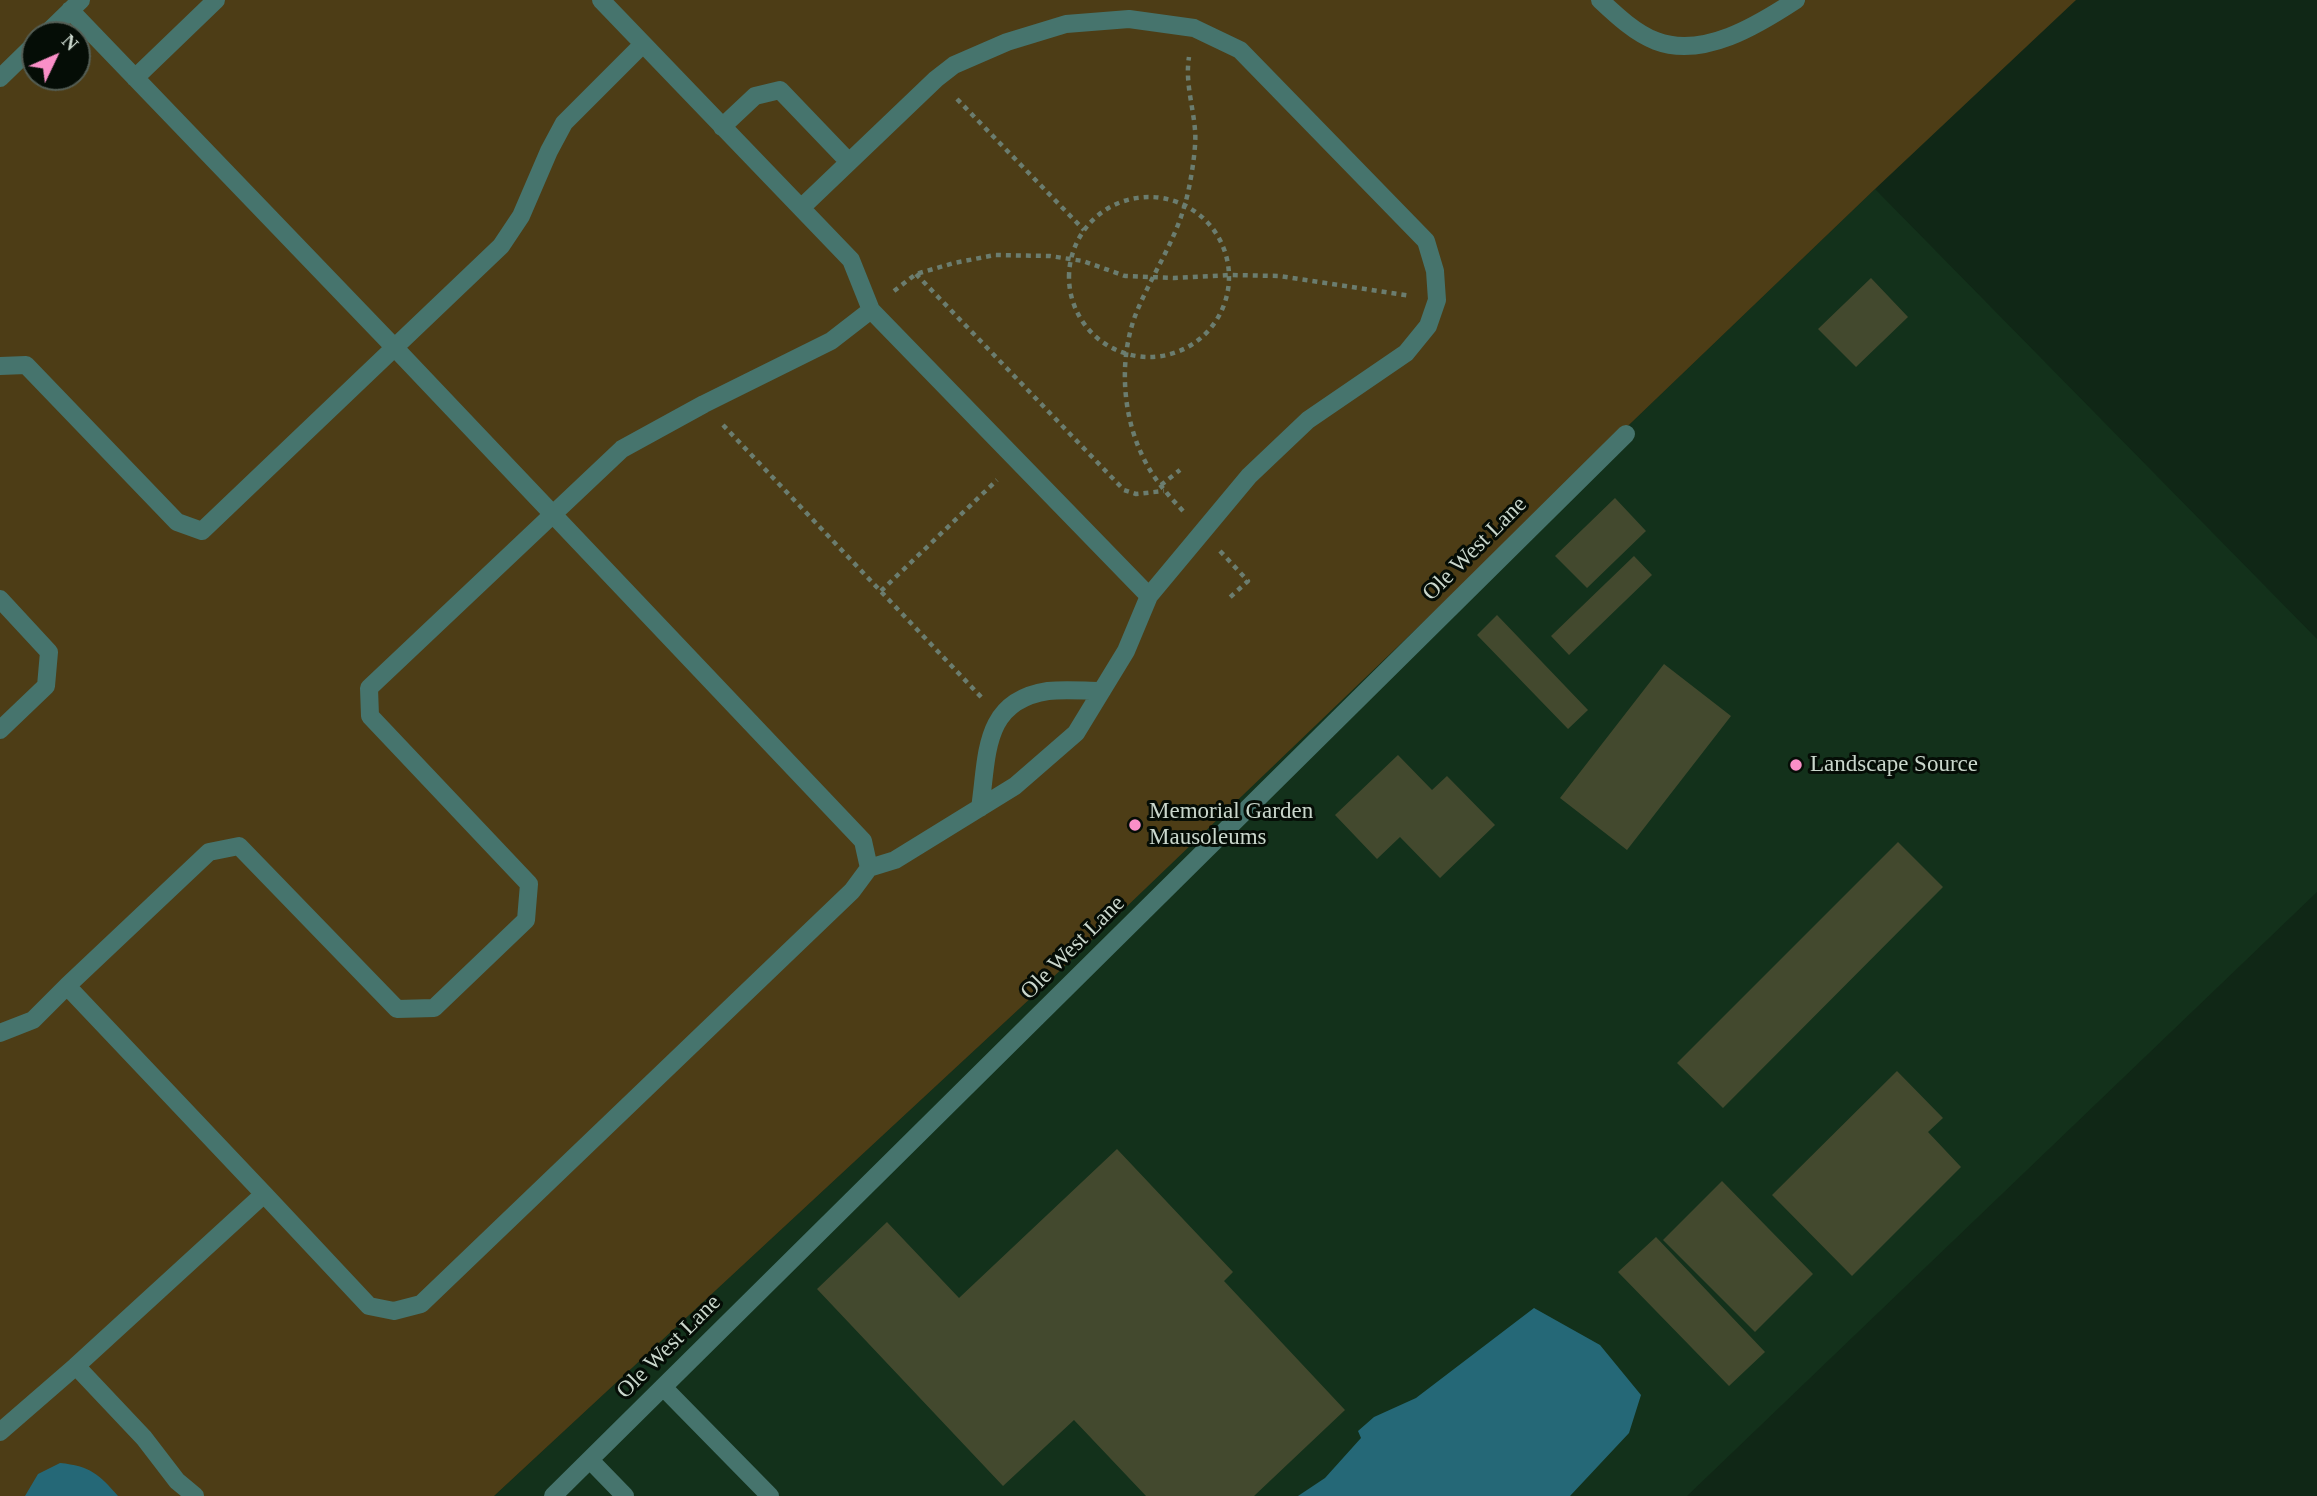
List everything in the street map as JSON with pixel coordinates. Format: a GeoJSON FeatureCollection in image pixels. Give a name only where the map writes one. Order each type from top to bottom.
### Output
{"type":"FeatureCollection","features":[{"type":"Feature","properties":{"kind":"street"},"geometry":{"type":"LineString","coordinates":[[135,78],[216,0]]}},
{"type":"Feature","properties":{"kind":"street"},"geometry":{"type":"LineString","coordinates":[[601,0],[851,260],[872,310],[1149,596]]}},
{"type":"Feature","properties":{"kind":"street"},"geometry":{"type":"LineString","coordinates":[[1600,0],[1623,20],[1655,41],[1681,47],[1719,40],[1777,13],[1796,0]]}},
{"type":"Feature","properties":{"kind":"street"},"geometry":{"type":"LineString","coordinates":[[59,21],[76,5],[135,78],[863,841],[869,868]]}},
{"type":"Feature","properties":{"kind":"street"},"geometry":{"type":"LineString","coordinates":[[67,986],[369,1306],[394,1311],[421,1304],[852,891],[869,868],[895,860],[1015,786],[1076,733],[1126,651],[1149,596],[1202,531],[1249,476],[1308,420],[1406,353],[1428,326],[1437,300],[1435,271],[1426,241],[1240,50],[1194,28],[1129,19],[1066,24],[1007,42],[954,65],[801,208]]}},
{"type":"Feature","properties":{"kind":"street"},"geometry":{"type":"LineString","coordinates":[[0,366],[26,365],[177,522],[202,531],[396,349],[501,246],[521,216],[564,123],[643,44]]}},
{"type":"Feature","properties":{"kind":"street"},"geometry":{"type":"LineString","coordinates":[[0,78],[21,58]]}},
{"type":"Feature","properties":{"kind":"street"},"geometry":{"type":"LineString","coordinates":[[722,127],[755,96],[780,90],[849,162]]}},
{"type":"Feature","properties":{"kind":"street"},"geometry":{"type":"LineString","coordinates":[[0,1033],[33,1020],[209,852],[239,846],[397,1009],[434,1008],[526,920],[528,884],[370,716],[369,688],[622,450],[704,404],[831,341],[872,310]]}},
{"type":"Feature","properties":{"kind":"street","name":"Ole West Lane"},"geometry":{"type":"LineString","coordinates":[[553,1496],[1626,434]]}},
{"type":"Feature","properties":{"kind":"street"},"geometry":{"type":"LineString","coordinates":[[0,599],[49,652],[46,686],[0,730]]}},
{"type":"Feature","properties":{"kind":"street"},"geometry":{"type":"LineString","coordinates":[[980,808],[991,734],[999,715],[1016,700],[1048,691],[1102,691]]}},
{"type":"Feature","properties":{"kind":"street"},"geometry":{"type":"LineString","coordinates":[[0,1432],[264,1194]]}},
{"type":"Feature","properties":{"kind":"street"},"geometry":{"type":"LineString","coordinates":[[76,1366],[144,1438],[177,1481],[195,1496]]}},
{"type":"Feature","properties":{"kind":"street"},"geometry":{"type":"LineString","coordinates":[[663,1387],[769,1496]]}},
{"type":"Feature","properties":{"kind":"street"},"geometry":{"type":"LineString","coordinates":[[590,1460],[625,1496]]}},
{"type":"Feature","properties":{"kind":"path"},"geometry":{"type":"LineString","coordinates":[[1194,28],[1186,74],[1196,133],[1185,204],[1155,277],[1137,312],[1126,354],[1126,398],[1135,438],[1149,469],[1248,581],[1227,600]]}},
{"type":"Feature","properties":{"kind":"path"},"geometry":{"type":"LineString","coordinates":[[936,79],[1084,230]]}},
{"type":"Feature","properties":{"kind":"path"},"geometry":{"type":"LineString","coordinates":[[1140,197],[1166,198],[1185,204],[1210,224],[1224,246],[1230,275],[1227,298],[1217,321],[1199,341],[1175,354],[1149,358],[1126,354],[1098,340],[1081,319],[1070,294],[1070,259],[1084,230],[1093,219],[1115,204],[1140,197]]}},
{"type":"Feature","properties":{"kind":"path"},"geometry":{"type":"LineString","coordinates":[[872,310],[916,274],[954,262],[995,255],[1050,256],[1083,261],[1125,276],[1279,276],[1437,300]]}},
{"type":"Feature","properties":{"kind":"path"},"geometry":{"type":"LineString","coordinates":[[916,274],[1124,490],[1136,494],[1163,488],[1180,470]]}},
{"type":"Feature","properties":{"kind":"path"},"geometry":{"type":"LineString","coordinates":[[704,404],[999,715]]}},
{"type":"Feature","properties":{"kind":"path"},"geometry":{"type":"LineString","coordinates":[[881,591],[1017,461]]}},
{"type":"Feature","properties":{"kind":"shaded area"},"geometry":{"type":"Polygon","coordinates":[[[0,0],[2076,0],[1875,189],[1047,983],[494,1496],[0,1496],[0,0]]]}},
{"type":"Feature","properties":{"kind":"shaded area","name":"Landscape Source"},"geometry":{"type":"Polygon","coordinates":[[[1875,189],[2317,639],[2317,892],[1687,1496],[494,1496],[1047,983],[1875,189]]]}},
{"type":"Feature","properties":{"kind":"water"},"geometry":{"type":"Polygon","coordinates":[[[1534,1308],[1600,1345],[1641,1395],[1629,1433],[1570,1496],[1298,1496],[1325,1478],[1361,1438],[1358,1431],[1374,1417],[1416,1398],[1534,1308]]]}},
{"type":"Feature","properties":{"kind":"water"},"geometry":{"type":"Polygon","coordinates":[[[60,1463],[79,1466],[93,1472],[118,1496],[25,1496],[38,1474],[60,1463]]]}},
{"type":"Feature","properties":{"kind":"building"},"geometry":{"type":"Polygon","coordinates":[[[1871,278],[1908,317],[1856,367],[1818,329],[1871,278]]]}},
{"type":"Feature","properties":{"kind":"building"},"geometry":{"type":"Polygon","coordinates":[[[1615,498],[1646,531],[1587,588],[1555,556],[1615,498]]]}},
{"type":"Feature","properties":{"kind":"building"},"geometry":{"type":"Polygon","coordinates":[[[1634,556],[1652,575],[1569,655],[1551,636],[1634,556]]]}},
{"type":"Feature","properties":{"kind":"building"},"geometry":{"type":"Polygon","coordinates":[[[1497,615],[1588,710],[1568,729],[1477,635],[1497,615]]]}},
{"type":"Feature","properties":{"kind":"building"},"geometry":{"type":"Polygon","coordinates":[[[1664,664],[1731,716],[1627,850],[1560,798],[1664,664]]]}},
{"type":"Feature","properties":{"kind":"building"},"geometry":{"type":"Polygon","coordinates":[[[1398,755],[1432,790],[1447,776],[1495,825],[1440,878],[1400,837],[1377,859],[1335,815],[1398,755]]]}},
{"type":"Feature","properties":{"kind":"building"},"geometry":{"type":"Polygon","coordinates":[[[1898,842],[1943,887],[1723,1108],[1677,1063],[1898,842]]]}},
{"type":"Feature","properties":{"kind":"building"},"geometry":{"type":"Polygon","coordinates":[[[1897,1071],[1943,1118],[1928,1132],[1961,1167],[1852,1276],[1772,1195],[1897,1071]]]}},
{"type":"Feature","properties":{"kind":"building"},"geometry":{"type":"Polygon","coordinates":[[[1117,1149],[1233,1272],[1224,1281],[1345,1410],[1254,1496],[1146,1496],[1074,1420],[1003,1486],[817,1289],[887,1222],[959,1298],[1117,1149]]]}},
{"type":"Feature","properties":{"kind":"building"},"geometry":{"type":"Polygon","coordinates":[[[1722,1181],[1813,1274],[1755,1332],[1663,1240],[1722,1181]]]}},
{"type":"Feature","properties":{"kind":"building"},"geometry":{"type":"Polygon","coordinates":[[[1656,1237],[1765,1352],[1729,1386],[1618,1272],[1656,1237]]]}},
{"type":"Feature","properties":{"kind":"place","name":"Landscape Source"},"geometry":{"type":"Point","coordinates":[1796,765]}},
{"type":"Feature","properties":{"kind":"place","name":"Memorial Garden Mausoleums"},"geometry":{"type":"Point","coordinates":[1135,825]}}]}
